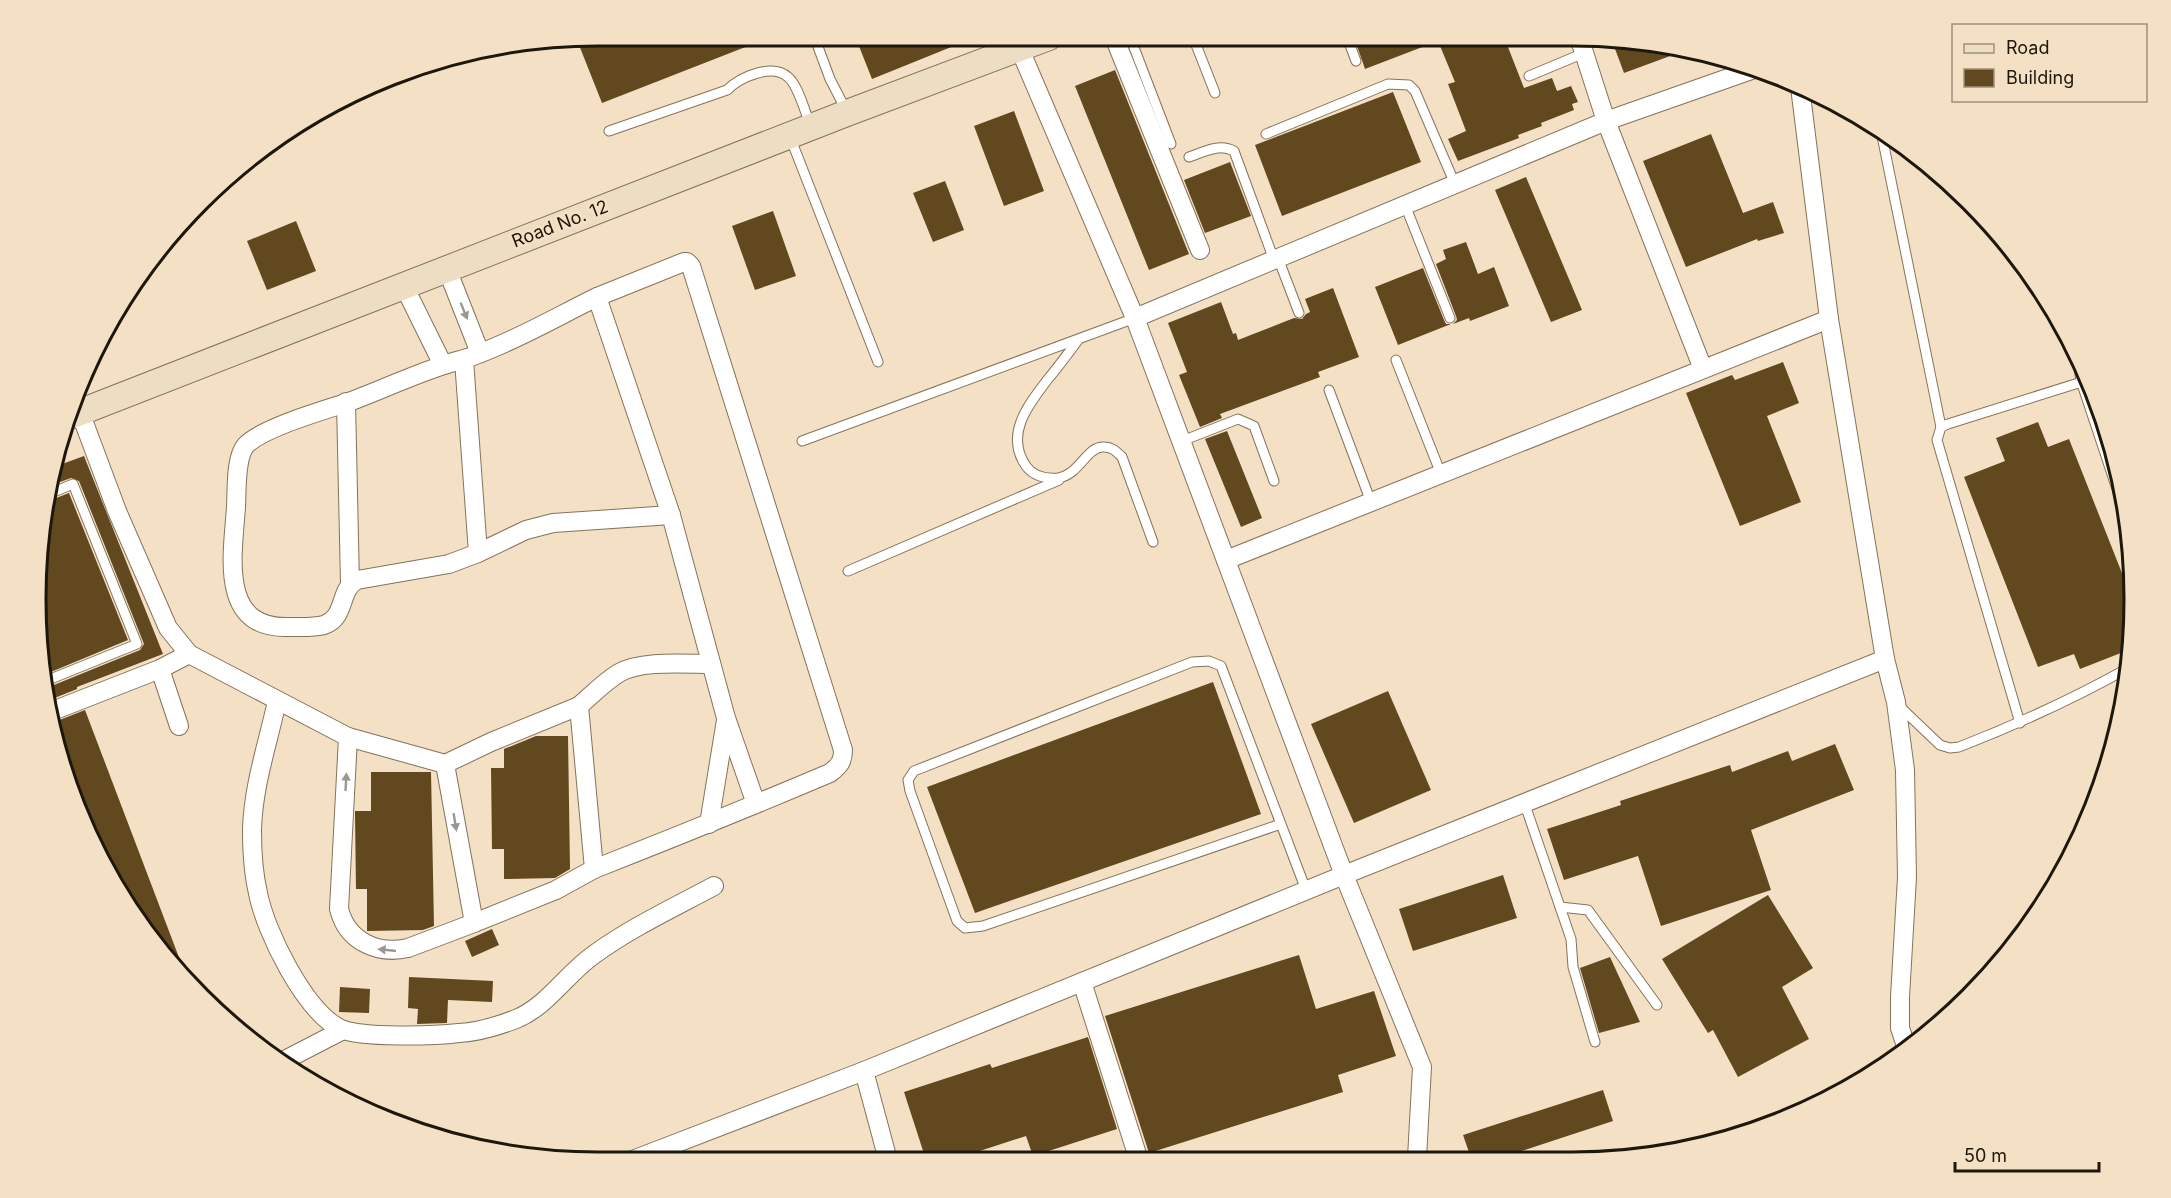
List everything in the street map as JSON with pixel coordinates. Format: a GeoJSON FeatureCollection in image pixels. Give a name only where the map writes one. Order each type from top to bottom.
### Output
{"type":"FeatureCollection","features":[{"type":"Feature","properties":{"kind":"street","name":"Road No. 12"},"geometry":{"type":"LineString","coordinates":[[80,412],[800,131],[1010,46]]}},
{"type":"Feature","properties":{"kind":"street"},"geometry":{"type":"LineString","coordinates":[[1018,46],[1135,318],[1344,875],[1422,1067],[1417,1152]]}},
{"type":"Feature","properties":{"kind":"street"},"geometry":{"type":"LineString","coordinates":[[1118,46],[1200,249]]}},
{"type":"Feature","properties":{"kind":"street"},"geometry":{"type":"LineString","coordinates":[[1582,47],[1606,121],[1703,369]]}},
{"type":"Feature","properties":{"kind":"street"},"geometry":{"type":"LineString","coordinates":[[1135,318],[1606,121],[1742,73]]}},
{"type":"Feature","properties":{"kind":"street"},"geometry":{"type":"LineString","coordinates":[[1801,97],[1829,319],[1885,659],[1896,702],[1905,770],[1907,877],[1900,997],[1900,1028],[1904,1040]]}},
{"type":"Feature","properties":{"kind":"street"},"geometry":{"type":"LineString","coordinates":[[346,402],[350,584],[339,615],[333,620],[312,627],[279,627],[258,622],[247,614],[240,604],[233,578],[239,463],[245,446],[264,433],[443,365],[472,357],[597,297],[687,262],[691,266],[843,750],[843,759],[839,766],[830,773],[594,869],[556,890],[397,951],[382,950],[357,938],[342,921],[339,909],[348,736]]}},
{"type":"Feature","properties":{"kind":"street"},"geometry":{"type":"LineString","coordinates":[[447,269],[472,357],[478,553]]}},
{"type":"Feature","properties":{"kind":"street"},"geometry":{"type":"LineString","coordinates":[[404,286],[443,365]]}},
{"type":"Feature","properties":{"kind":"street"},"geometry":{"type":"LineString","coordinates":[[597,297],[671,515],[726,718],[756,804]]}},
{"type":"Feature","properties":{"kind":"street"},"geometry":{"type":"LineString","coordinates":[[1226,560],[1829,319]]}},
{"type":"Feature","properties":{"kind":"street"},"geometry":{"type":"LineString","coordinates":[[78,417],[168,628],[189,654],[276,701],[348,736],[445,764],[491,742],[579,706],[620,672],[650,665],[711,664]]}},
{"type":"Feature","properties":{"kind":"street"},"geometry":{"type":"LineString","coordinates":[[350,584],[367,578],[449,564],[526,530],[553,523],[671,515]]}},
{"type":"Feature","properties":{"kind":"street"},"geometry":{"type":"LineString","coordinates":[[57,709],[160,669],[189,654]]}},
{"type":"Feature","properties":{"kind":"street"},"geometry":{"type":"LineString","coordinates":[[653,1152],[864,1071],[1524,802],[1885,659]]}},
{"type":"Feature","properties":{"kind":"street"},"geometry":{"type":"LineString","coordinates":[[160,669],[179,726]]}},
{"type":"Feature","properties":{"kind":"street"},"geometry":{"type":"LineString","coordinates":[[276,701],[254,807],[253,854],[258,893],[271,934],[294,977],[313,1005],[327,1020],[343,1030],[387,1035],[458,1034],[485,1029],[518,1018],[542,1002],[567,977],[606,946],[714,886]]}},
{"type":"Feature","properties":{"kind":"street"},"geometry":{"type":"LineString","coordinates":[[579,706],[594,869]]}},
{"type":"Feature","properties":{"kind":"street"},"geometry":{"type":"LineString","coordinates":[[709,824],[726,718]]}},
{"type":"Feature","properties":{"kind":"street"},"geometry":{"type":"LineString","coordinates":[[445,764],[474,923]]}},
{"type":"Feature","properties":{"kind":"street"},"geometry":{"type":"LineString","coordinates":[[1082,982],[1136,1151]]}},
{"type":"Feature","properties":{"kind":"street"},"geometry":{"type":"LineString","coordinates":[[291,1057],[343,1030]]}},
{"type":"Feature","properties":{"kind":"street"},"geometry":{"type":"LineString","coordinates":[[864,1071],[886,1152]]}},
{"type":"Feature","properties":{"kind":"lane"},"geometry":{"type":"LineString","coordinates":[[818,46],[830,79],[847,112]]}},
{"type":"Feature","properties":{"kind":"lane"},"geometry":{"type":"LineString","coordinates":[[1133,46],[1171,144]]}},
{"type":"Feature","properties":{"kind":"lane"},"geometry":{"type":"LineString","coordinates":[[1197,46],[1215,93]]}},
{"type":"Feature","properties":{"kind":"lane"},"geometry":{"type":"LineString","coordinates":[[1350,46],[1356,61]]}},
{"type":"Feature","properties":{"kind":"lane"},"geometry":{"type":"LineString","coordinates":[[1529,76],[1579,46]]}},
{"type":"Feature","properties":{"kind":"lane"},"geometry":{"type":"LineString","coordinates":[[609,131],[727,90],[734,83],[761,72],[787,75],[793,83],[800,131],[878,362]]}},
{"type":"Feature","properties":{"kind":"lane"},"geometry":{"type":"LineString","coordinates":[[1266,134],[1388,84],[1409,85],[1416,91],[1455,184]]}},
{"type":"Feature","properties":{"kind":"lane"},"geometry":{"type":"LineString","coordinates":[[1883,143],[1941,427],[1937,440],[2020,723]]}},
{"type":"Feature","properties":{"kind":"lane"},"geometry":{"type":"LineString","coordinates":[[1189,157],[1217,147],[1234,151],[1299,313]]}},
{"type":"Feature","properties":{"kind":"lane"},"geometry":{"type":"LineString","coordinates":[[1405,205],[1450,318]]}},
{"type":"Feature","properties":{"kind":"lane"},"geometry":{"type":"LineString","coordinates":[[802,441],[1135,318]]}},
{"type":"Feature","properties":{"kind":"lane"},"geometry":{"type":"LineString","coordinates":[[1067,476],[1044,478],[1027,468],[1017,444],[1017,431],[1028,406],[1079,339]]}},
{"type":"Feature","properties":{"kind":"lane"},"geometry":{"type":"LineString","coordinates":[[1396,360],[1441,474]]}},
{"type":"Feature","properties":{"kind":"lane"},"geometry":{"type":"LineString","coordinates":[[1941,427],[2080,383]]}},
{"type":"Feature","properties":{"kind":"lane"},"geometry":{"type":"LineString","coordinates":[[1329,390],[1371,502]]}},
{"type":"Feature","properties":{"kind":"lane"},"geometry":{"type":"LineString","coordinates":[[1182,441],[1238,419],[1248,422],[1254,426],[1274,481]]}},
{"type":"Feature","properties":{"kind":"lane"},"geometry":{"type":"LineString","coordinates":[[848,571],[1067,476],[1077,469],[1094,450],[1102,447],[1112,448],[1122,457],[1153,542]]}},
{"type":"Feature","properties":{"kind":"lane"},"geometry":{"type":"LineString","coordinates":[[52,678],[137,644],[73,484],[57,490]]}},
{"type":"Feature","properties":{"kind":"lane"},"geometry":{"type":"LineString","coordinates":[[1281,824],[983,926],[965,928],[957,921],[908,780],[914,771],[1192,662],[1209,661],[1221,666],[1281,824],[1306,890]]}},
{"type":"Feature","properties":{"kind":"lane"},"geometry":{"type":"LineString","coordinates":[[1896,702],[1940,746],[1959,747],[2020,723],[2120,673]]}},
{"type":"Feature","properties":{"kind":"lane"},"geometry":{"type":"LineString","coordinates":[[1524,802],[1571,939],[1573,967],[1595,1042]]}},
{"type":"Feature","properties":{"kind":"lane"},"geometry":{"type":"LineString","coordinates":[[1560,907],[1588,910],[1657,1005]]}},
{"type":"Feature","properties":{"kind":"building"},"geometry":{"type":"Polygon","coordinates":[[[748,46],[602,103],[580,47],[748,46]]]}},
{"type":"Feature","properties":{"kind":"building"},"geometry":{"type":"Polygon","coordinates":[[[859,46],[954,46],[872,79],[859,46]]]}},
{"type":"Feature","properties":{"kind":"building"},"geometry":{"type":"Polygon","coordinates":[[[1357,46],[1425,46],[1365,69],[1357,46]]]}},
{"type":"Feature","properties":{"kind":"building"},"geometry":{"type":"Polygon","coordinates":[[[1440,46],[1508,46],[1524,88],[1552,78],[1557,91],[1571,86],[1578,102],[1572,104],[1574,110],[1541,123],[1542,126],[1518,135],[1519,138],[1458,161],[1448,139],[1466,131],[1448,84],[1455,82],[1440,46]]]}},
{"type":"Feature","properties":{"kind":"building"},"geometry":{"type":"Polygon","coordinates":[[[1615,49],[1671,56],[1624,73],[1615,49]]]}},
{"type":"Feature","properties":{"kind":"building"},"geometry":{"type":"Polygon","coordinates":[[[1115,70],[1189,254],[1149,270],[1075,86],[1115,70]]]}},
{"type":"Feature","properties":{"kind":"building"},"geometry":{"type":"Polygon","coordinates":[[[1393,92],[1421,162],[1282,216],[1255,145],[1393,92]]]}},
{"type":"Feature","properties":{"kind":"building"},"geometry":{"type":"Polygon","coordinates":[[[1014,111],[1044,191],[1004,206],[974,126],[1014,111]]]}},
{"type":"Feature","properties":{"kind":"building"},"geometry":{"type":"Polygon","coordinates":[[[1711,134],[1743,213],[1773,202],[1784,233],[1758,241],[1757,239],[1686,267],[1643,161],[1711,134]]]}},
{"type":"Feature","properties":{"kind":"building"},"geometry":{"type":"Polygon","coordinates":[[[1230,162],[1251,216],[1205,233],[1184,180],[1230,162]]]}},
{"type":"Feature","properties":{"kind":"building"},"geometry":{"type":"Polygon","coordinates":[[[1526,177],[1582,310],[1551,322],[1495,190],[1526,177]]]}},
{"type":"Feature","properties":{"kind":"building"},"geometry":{"type":"Polygon","coordinates":[[[945,181],[964,230],[933,242],[913,193],[945,181]]]}},
{"type":"Feature","properties":{"kind":"building"},"geometry":{"type":"Polygon","coordinates":[[[773,211],[796,276],[755,290],[732,226],[773,211]]]}},
{"type":"Feature","properties":{"kind":"building"},"geometry":{"type":"Polygon","coordinates":[[[296,221],[316,271],[267,290],[247,241],[296,221]]]}},
{"type":"Feature","properties":{"kind":"building"},"geometry":{"type":"Polygon","coordinates":[[[1466,242],[1478,274],[1494,267],[1509,306],[1470,321],[1469,318],[1453,324],[1457,320],[1456,316],[1436,264],[1446,259],[1443,250],[1466,242]]]}},
{"type":"Feature","properties":{"kind":"building"},"geometry":{"type":"Polygon","coordinates":[[[1423,268],[1446,324],[1451,324],[1398,345],[1375,287],[1423,268]]]}},
{"type":"Feature","properties":{"kind":"building"},"geometry":{"type":"Polygon","coordinates":[[[1333,288],[1359,357],[1318,372],[1320,377],[1220,414],[1222,418],[1200,427],[1179,375],[1187,372],[1168,323],[1221,302],[1233,334],[1236,333],[1238,340],[1294,318],[1302,319],[1310,312],[1305,299],[1333,288]]]}},
{"type":"Feature","properties":{"kind":"building"},"geometry":{"type":"Polygon","coordinates":[[[1783,362],[1799,403],[1767,416],[1801,502],[1740,526],[1686,393],[1732,375],[1735,380],[1783,362]]]}},
{"type":"Feature","properties":{"kind":"building"},"geometry":{"type":"Polygon","coordinates":[[[2038,422],[2048,447],[2069,439],[2123,577],[2122,653],[2080,669],[2074,654],[2038,667],[1964,477],[2005,461],[1996,438],[2038,422]]]}},
{"type":"Feature","properties":{"kind":"building"},"geometry":{"type":"Polygon","coordinates":[[[1227,431],[1262,518],[1241,527],[1205,439],[1227,431]]]}},
{"type":"Feature","properties":{"kind":"building"},"geometry":{"type":"Polygon","coordinates":[[[84,456],[163,654],[55,698],[53,685],[140,650],[144,644],[79,481],[71,478],[59,482],[63,464],[84,456]]]}},
{"type":"Feature","properties":{"kind":"building"},"geometry":{"type":"Polygon","coordinates":[[[69,493],[128,640],[51,672],[46,599],[51,527],[56,498],[69,493]]]}},
{"type":"Feature","properties":{"kind":"building"},"geometry":{"type":"Polygon","coordinates":[[[1213,682],[1261,814],[975,913],[927,787],[1213,682]]]}},
{"type":"Feature","properties":{"kind":"building"},"geometry":{"type":"Polygon","coordinates":[[[1388,691],[1431,790],[1354,823],[1311,724],[1388,691]]]}},
{"type":"Feature","properties":{"kind":"building"},"geometry":{"type":"Polygon","coordinates":[[[85,710],[179,956],[140,906],[103,843],[76,777],[60,720],[85,710]]]}},
{"type":"Feature","properties":{"kind":"building"},"geometry":{"type":"Polygon","coordinates":[[[536,736],[568,736],[570,869],[555,878],[504,879],[504,849],[492,849],[491,768],[504,768],[504,749],[536,736]]]}},
{"type":"Feature","properties":{"kind":"building"},"geometry":{"type":"Polygon","coordinates":[[[1835,744],[1854,790],[1751,830],[1771,890],[1661,926],[1638,856],[1564,880],[1547,829],[1621,805],[1620,801],[1730,765],[1732,772],[1788,751],[1792,761],[1835,744]]]}},
{"type":"Feature","properties":{"kind":"building"},"geometry":{"type":"Polygon","coordinates":[[[371,772],[431,772],[434,926],[423,930],[367,931],[367,889],[356,889],[355,811],[371,811],[371,772]]]}},
{"type":"Feature","properties":{"kind":"building"},"geometry":{"type":"Polygon","coordinates":[[[1503,875],[1517,918],[1413,951],[1399,909],[1503,875]]]}},
{"type":"Feature","properties":{"kind":"building"},"geometry":{"type":"Polygon","coordinates":[[[1768,895],[1813,968],[1782,987],[1809,1039],[1738,1077],[1713,1030],[1708,1033],[1662,959],[1768,895]]]}},
{"type":"Feature","properties":{"kind":"building"},"geometry":{"type":"Polygon","coordinates":[[[492,929],[499,945],[472,957],[465,941],[492,929]]]}},
{"type":"Feature","properties":{"kind":"building"},"geometry":{"type":"Polygon","coordinates":[[[1299,955],[1316,1009],[1374,991],[1396,1056],[1338,1075],[1343,1092],[1149,1152],[1105,1016],[1299,955]]]}},
{"type":"Feature","properties":{"kind":"building"},"geometry":{"type":"Polygon","coordinates":[[[1610,957],[1640,1022],[1599,1033],[1580,968],[1610,957]]]}},
{"type":"Feature","properties":{"kind":"building"},"geometry":{"type":"Polygon","coordinates":[[[409,977],[493,981],[492,1002],[448,1000],[447,1023],[417,1024],[418,1009],[408,1008],[409,977]]]}},
{"type":"Feature","properties":{"kind":"building"},"geometry":{"type":"Polygon","coordinates":[[[340,987],[370,989],[369,1013],[339,1012],[340,987]]]}},
{"type":"Feature","properties":{"kind":"building"},"geometry":{"type":"Polygon","coordinates":[[[1088,1037],[1117,1129],[1045,1152],[1032,1152],[1026,1136],[977,1152],[923,1152],[904,1092],[990,1064],[992,1068],[1088,1037]]]}},
{"type":"Feature","properties":{"kind":"building"},"geometry":{"type":"Polygon","coordinates":[[[1603,1090],[1613,1121],[1518,1152],[1469,1152],[1463,1135],[1603,1090]]]}}]}
